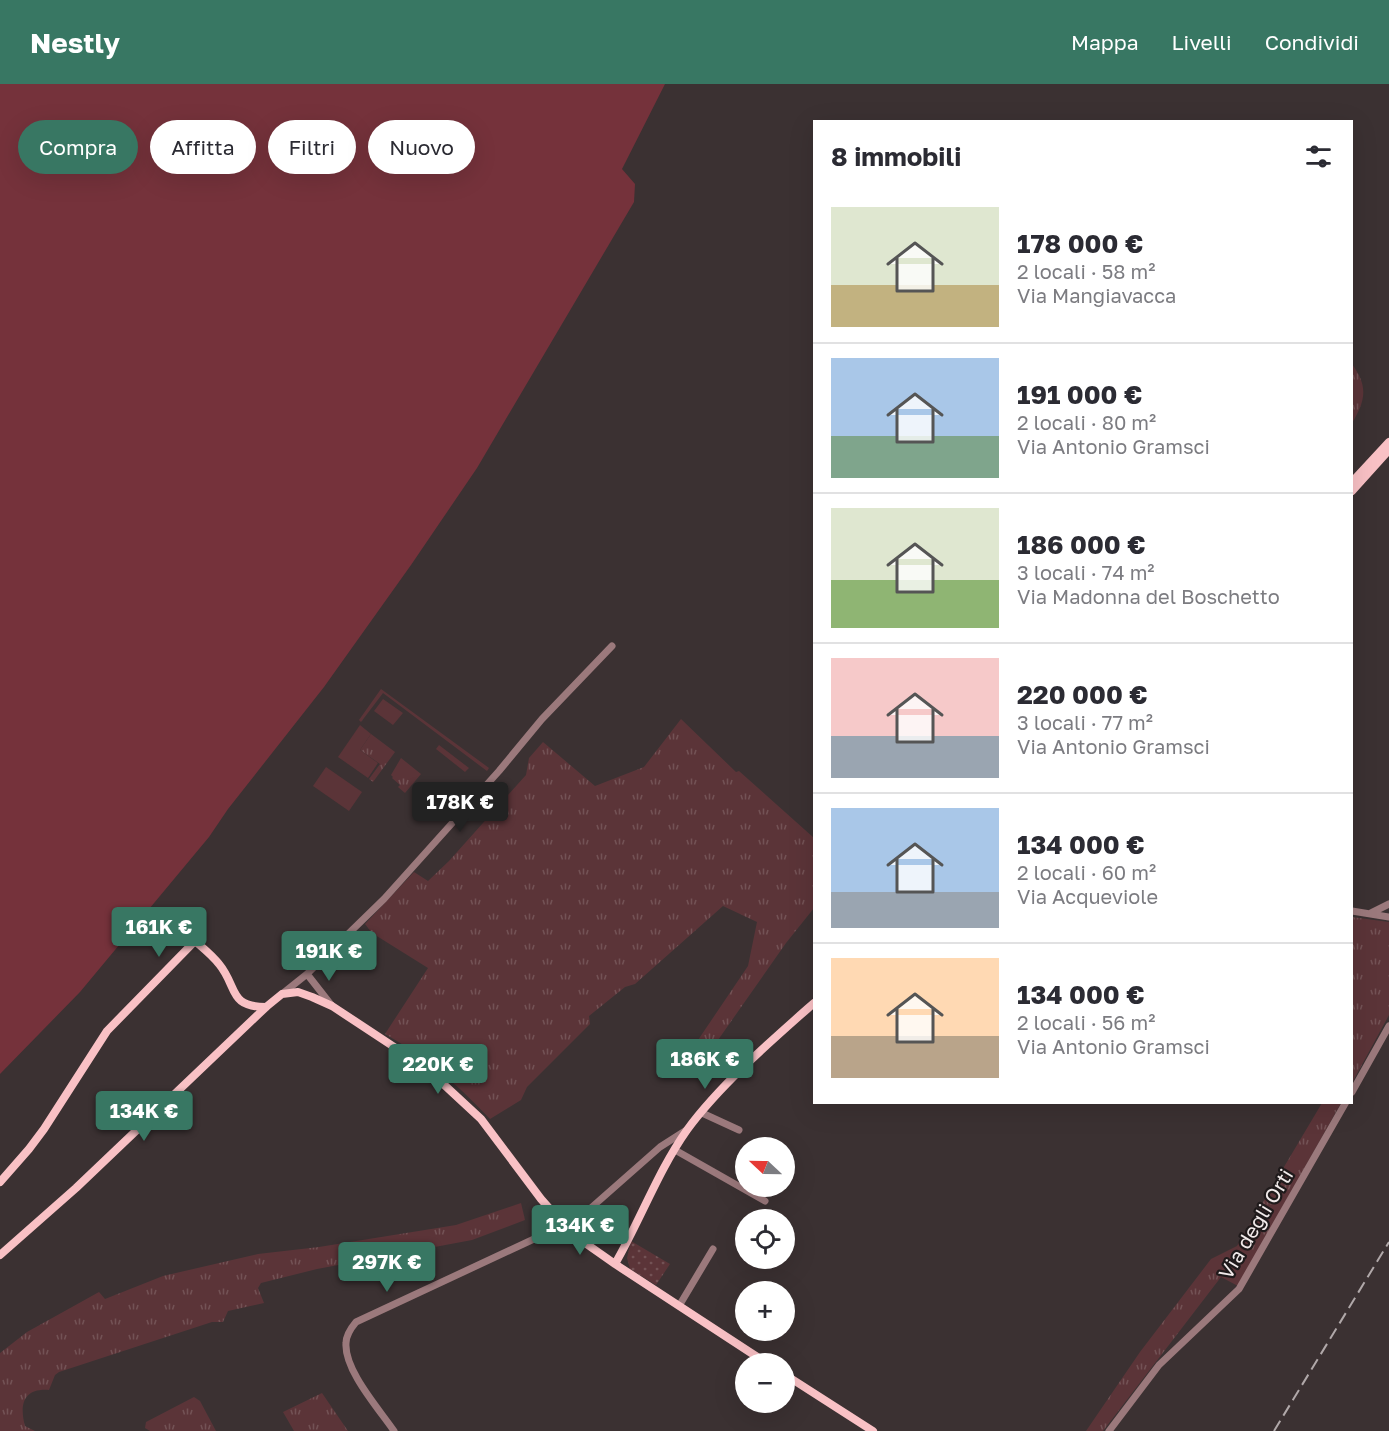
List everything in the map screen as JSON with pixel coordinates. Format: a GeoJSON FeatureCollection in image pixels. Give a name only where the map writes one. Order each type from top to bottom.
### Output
{"type":"FeatureCollection","features":[{"type":"Feature","properties":{"kind":"main road"},"geometry":{"type":"LineString","coordinates":[[1353,481],[1389,442]]}},
{"type":"Feature","properties":{"kind":"main road"},"geometry":{"type":"LineString","coordinates":[[1353,490],[1389,450]]}},
{"type":"Feature","properties":{"kind":"main road"},"geometry":{"type":"LineString","coordinates":[[0,1182],[44,1129],[107,1031],[195,941],[220,964],[242,1002],[249,1006],[266,1007]]}},
{"type":"Feature","properties":{"kind":"main road"},"geometry":{"type":"LineString","coordinates":[[0,1255],[93,1172],[266,1007],[282,994],[298,992],[332,1005],[426,1068],[481,1119],[541,1199],[585,1244],[751,1353]]}},
{"type":"Feature","properties":{"kind":"main road"},"geometry":{"type":"LineString","coordinates":[[615,1264],[687,1130],[732,1080],[813,1004]]}},
{"type":"Feature","properties":{"kind":"main road"},"geometry":{"type":"LineString","coordinates":[[795,1381],[873,1431]]}},
{"type":"Feature","properties":{"kind":"street"},"geometry":{"type":"LineString","coordinates":[[282,994],[384,899],[506,764],[542,719],[612,646]]}},
{"type":"Feature","properties":{"kind":"street"},"geometry":{"type":"LineString","coordinates":[[1371,912],[1389,904]]}},
{"type":"Feature","properties":{"kind":"street"},"geometry":{"type":"LineString","coordinates":[[1353,911],[1371,912],[1389,917]]}},
{"type":"Feature","properties":{"kind":"street"},"geometry":{"type":"LineString","coordinates":[[306,974],[332,1005]]}},
{"type":"Feature","properties":{"kind":"street"},"geometry":{"type":"LineString","coordinates":[[1353,1090],[1389,1026]]}},
{"type":"Feature","properties":{"kind":"street","name":"Via degli Orti"},"geometry":{"type":"LineString","coordinates":[[1109,1431],[1159,1365],[1239,1289],[1345,1104]]}},
{"type":"Feature","properties":{"kind":"street"},"geometry":{"type":"LineString","coordinates":[[702,1113],[739,1130]]}},
{"type":"Feature","properties":{"kind":"street"},"geometry":{"type":"LineString","coordinates":[[575,1222],[660,1147],[687,1130]]}},
{"type":"Feature","properties":{"kind":"street"},"geometry":{"type":"LineString","coordinates":[[675,1150],[765,1201]]}},
{"type":"Feature","properties":{"kind":"street"},"geometry":{"type":"LineString","coordinates":[[394,1431],[352,1369],[347,1356],[346,1343],[349,1331],[356,1322],[564,1225]]}},
{"type":"Feature","properties":{"kind":"street"},"geometry":{"type":"LineString","coordinates":[[679,1306],[713,1249]]}},
{"type":"Feature","properties":{"kind":"green space"},"geometry":{"type":"Polygon","coordinates":[[[1353,366],[1363,386],[1360,407],[1353,421],[1353,366]]]}},
{"type":"Feature","properties":{"kind":"green space"},"geometry":{"type":"Polygon","coordinates":[[[381,689],[489,768],[487,771],[383,693],[361,722],[359,720],[381,689]]]}},
{"type":"Feature","properties":{"kind":"green space"},"geometry":{"type":"Polygon","coordinates":[[[383,699],[403,713],[393,725],[374,711],[383,699]]]}},
{"type":"Feature","properties":{"kind":"green space"},"geometry":{"type":"Polygon","coordinates":[[[681,719],[736,772],[739,771],[813,837],[813,909],[786,943],[711,1050],[696,1043],[748,966],[757,922],[723,906],[635,984],[625,987],[589,1016],[590,1024],[527,1087],[521,1100],[490,1119],[441,1072],[385,1034],[428,968],[372,933],[365,924],[414,872],[428,881],[449,861],[526,775],[529,758],[543,742],[595,786],[644,767],[681,719]]]}},
{"type":"Feature","properties":{"kind":"green space"},"geometry":{"type":"Polygon","coordinates":[[[360,725],[371,734],[360,750],[378,763],[368,778],[338,757],[360,725]]]}},
{"type":"Feature","properties":{"kind":"green space"},"geometry":{"type":"Polygon","coordinates":[[[371,734],[395,752],[373,782],[369,779],[380,764],[360,750],[371,734]]]}},
{"type":"Feature","properties":{"kind":"green space"},"geometry":{"type":"Polygon","coordinates":[[[439,745],[469,768],[465,772],[436,749],[439,745]]]}},
{"type":"Feature","properties":{"kind":"green space"},"geometry":{"type":"Polygon","coordinates":[[[401,758],[421,774],[405,793],[398,787],[400,785],[391,775],[401,758]]]}},
{"type":"Feature","properties":{"kind":"green space"},"geometry":{"type":"Polygon","coordinates":[[[326,767],[362,792],[349,811],[313,786],[326,767]]]}},
{"type":"Feature","properties":{"kind":"green space"},"geometry":{"type":"Polygon","coordinates":[[[1353,917],[1389,922],[1389,1015],[1353,1081],[1353,917]]]}},
{"type":"Feature","properties":{"kind":"green space"},"geometry":{"type":"Polygon","coordinates":[[[1321,1104],[1340,1104],[1238,1286],[1221,1277],[1103,1431],[1086,1431],[1140,1352],[1211,1259],[1237,1246],[1321,1104]]]}},
{"type":"Feature","properties":{"kind":"green space"},"geometry":{"type":"Polygon","coordinates":[[[521,1203],[525,1220],[472,1240],[317,1269],[261,1283],[258,1288],[264,1303],[228,1311],[223,1322],[212,1322],[59,1372],[55,1375],[49,1390],[34,1392],[25,1399],[23,1418],[25,1426],[35,1431],[0,1431],[0,1353],[27,1332],[99,1292],[105,1299],[163,1276],[258,1254],[319,1247],[456,1225],[521,1203]]]}},
{"type":"Feature","properties":{"kind":"green space"},"geometry":{"type":"Polygon","coordinates":[[[631,1241],[670,1264],[656,1285],[630,1269],[627,1258],[631,1241]]]}},
{"type":"Feature","properties":{"kind":"green space"},"geometry":{"type":"Polygon","coordinates":[[[322,1393],[348,1431],[294,1431],[283,1412],[322,1393]]]}},
{"type":"Feature","properties":{"kind":"green space"},"geometry":{"type":"Polygon","coordinates":[[[194,1397],[200,1401],[216,1431],[150,1431],[145,1428],[146,1422],[194,1397]]]}},
{"type":"Feature","properties":{"kind":"shaded area"},"geometry":{"type":"Polygon","coordinates":[[[0,84],[665,84],[622,169],[635,184],[634,202],[477,468],[324,687],[228,809],[209,837],[80,992],[0,1074],[0,84]]]}},
{"type":"Feature","properties":{"kind":"railway"},"geometry":{"type":"LineString","coordinates":[[1274,1431],[1389,1242]]}}]}
